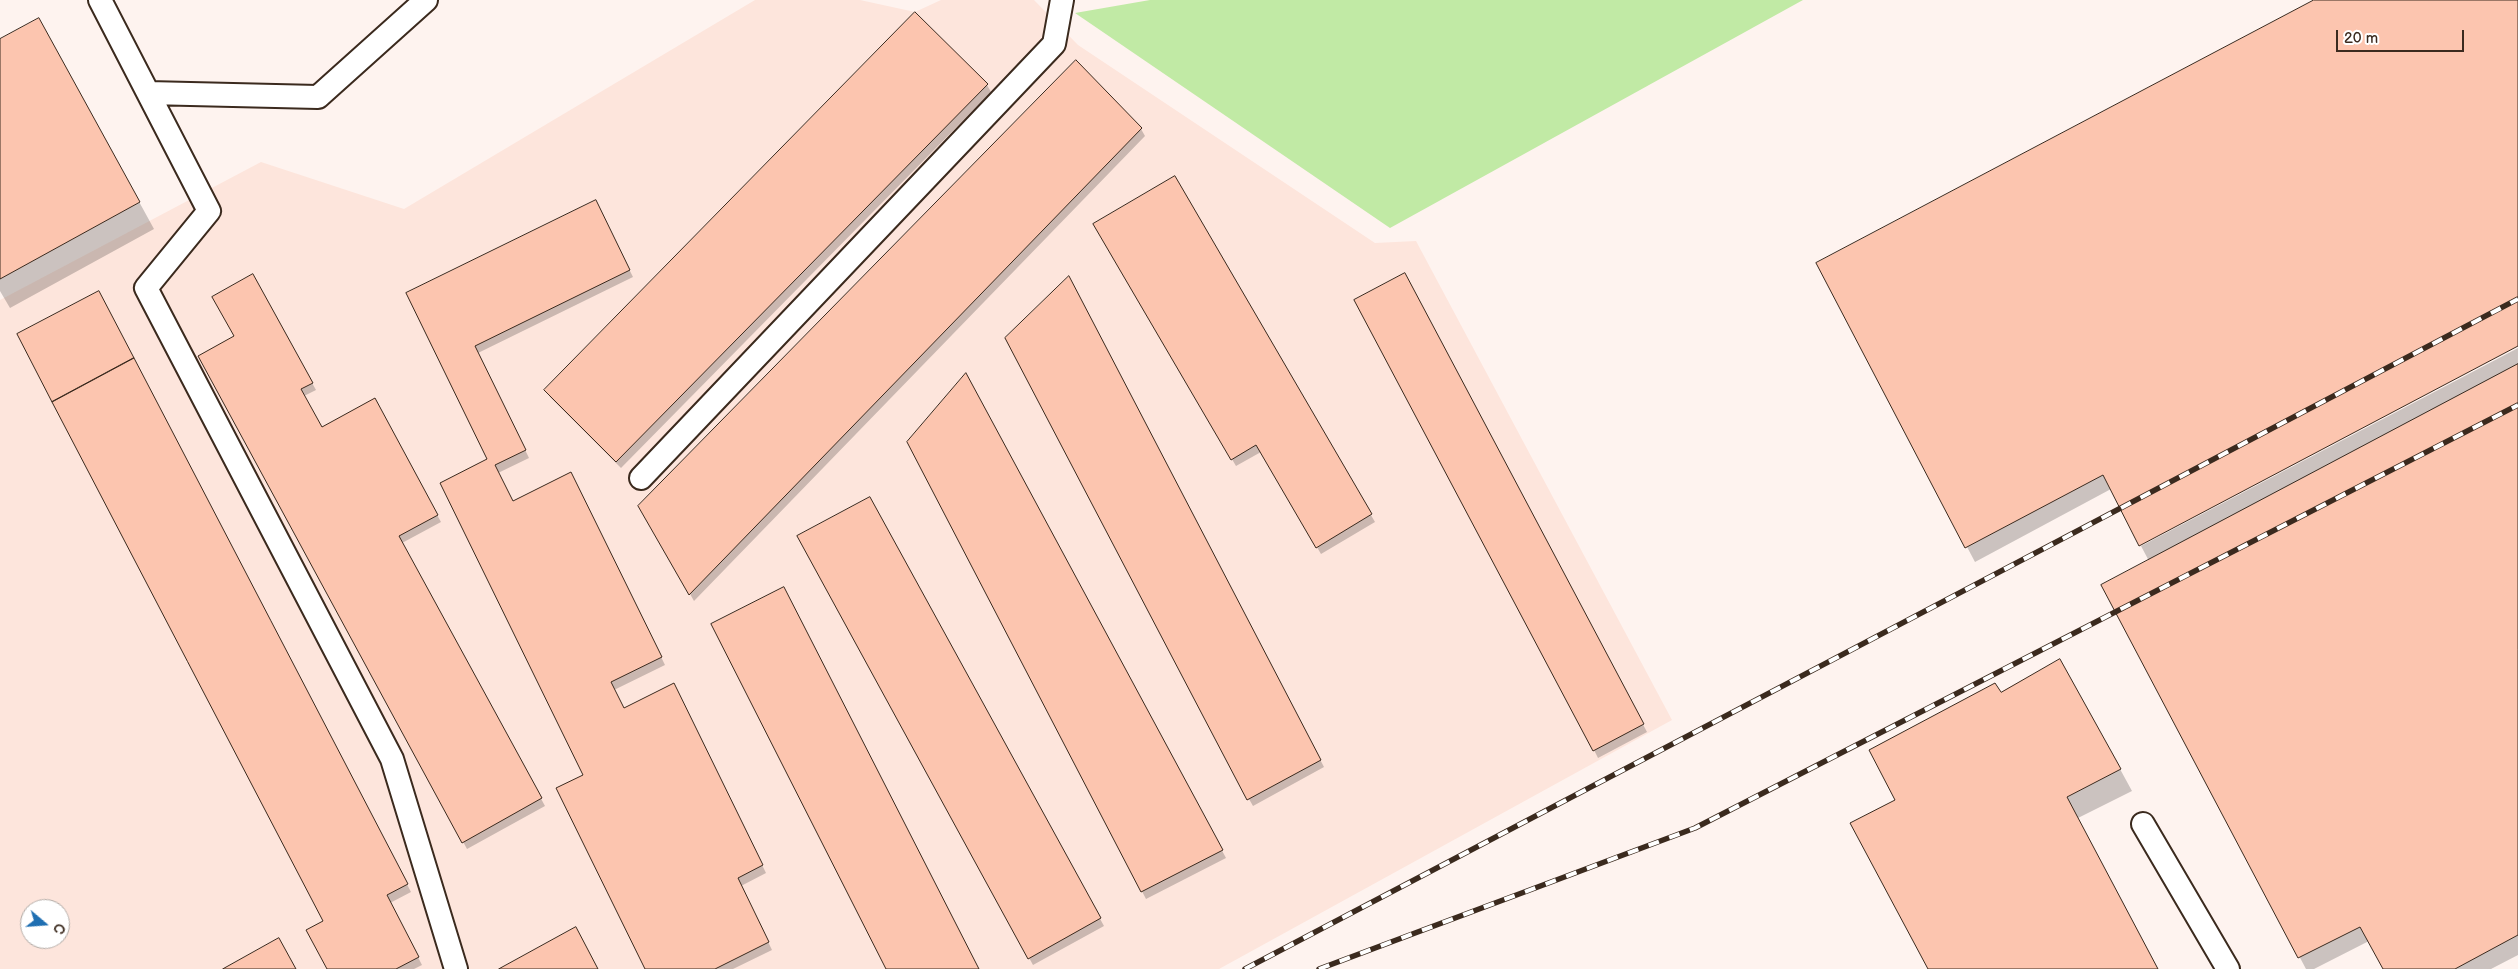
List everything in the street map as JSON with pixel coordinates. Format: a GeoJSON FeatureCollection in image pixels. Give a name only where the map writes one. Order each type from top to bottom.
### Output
{"type":"FeatureCollection","features":[{"type":"Feature","properties":{"kind":"lane"},"geometry":{"type":"LineString","coordinates":[[100,0],[209,211],[146,288],[392,759],[456,969]]}},
{"type":"Feature","properties":{"kind":"lane"},"geometry":{"type":"LineString","coordinates":[[148,93],[318,97],[426,0]]}},
{"type":"Feature","properties":{"kind":"lane"},"geometry":{"type":"LineString","coordinates":[[641,478],[1054,44],[1062,0]]}},
{"type":"Feature","properties":{"kind":"lane"},"geometry":{"type":"LineString","coordinates":[[2143,824],[2228,969]]}},
{"type":"Feature","properties":{"kind":"shaded area"},"geometry":{"type":"Polygon","coordinates":[[[755,0],[860,0],[915,12],[941,0],[1034,0],[1078,45],[1375,243],[1416,241],[1672,720],[1219,969],[0,969],[0,300],[261,162],[404,209],[755,0]]]}},
{"type":"Feature","properties":{"kind":"green space"},"geometry":{"type":"Polygon","coordinates":[[[1150,0],[1803,0],[1390,228],[1075,13],[1150,0]]]}},
{"type":"Feature","properties":{"kind":"building"},"geometry":{"type":"Polygon","coordinates":[[[2314,0],[2518,0],[2518,346],[2139,546],[2103,475],[1965,548],[1816,263],[2314,0]]]}},
{"type":"Feature","properties":{"kind":"building"},"geometry":{"type":"Polygon","coordinates":[[[915,12],[988,84],[616,462],[544,390],[915,12]]]}},
{"type":"Feature","properties":{"kind":"building"},"geometry":{"type":"Polygon","coordinates":[[[39,18],[140,202],[0,279],[0,39],[39,18]]]}},
{"type":"Feature","properties":{"kind":"building"},"geometry":{"type":"Polygon","coordinates":[[[1076,60],[1142,128],[689,595],[638,506],[1076,60]]]}},
{"type":"Feature","properties":{"kind":"building"},"geometry":{"type":"Polygon","coordinates":[[[1175,176],[1372,514],[1316,548],[1256,445],[1231,460],[1093,224],[1175,176]]]}},
{"type":"Feature","properties":{"kind":"building"},"geometry":{"type":"Polygon","coordinates":[[[596,200],[630,270],[475,346],[526,450],[495,465],[513,501],[571,472],[662,657],[611,682],[624,708],[674,683],[763,865],[738,878],[769,942],[715,969],[645,969],[556,788],[583,775],[440,483],[487,459],[406,293],[596,200]]]}},
{"type":"Feature","properties":{"kind":"building"},"geometry":{"type":"Polygon","coordinates":[[[1405,273],[1644,724],[1593,751],[1354,300],[1405,273]]]}},
{"type":"Feature","properties":{"kind":"building"},"geometry":{"type":"Polygon","coordinates":[[[253,274],[313,383],[301,389],[322,427],[375,398],[438,515],[399,536],[542,798],[462,843],[198,356],[234,336],[212,297],[253,274]]]}},
{"type":"Feature","properties":{"kind":"building"},"geometry":{"type":"Polygon","coordinates":[[[1069,276],[1321,760],[1247,800],[1005,338],[1069,276]]]}},
{"type":"Feature","properties":{"kind":"building"},"geometry":{"type":"Polygon","coordinates":[[[99,291],[134,358],[52,402],[17,334],[99,291]]]}},
{"type":"Feature","properties":{"kind":"building"},"geometry":{"type":"Polygon","coordinates":[[[134,358],[408,884],[387,895],[419,957],[396,969],[327,969],[306,930],[323,921],[52,402],[134,358]]]}},
{"type":"Feature","properties":{"kind":"building"},"geometry":{"type":"Polygon","coordinates":[[[2518,364],[2518,935],[2455,969],[2383,969],[2360,927],[2298,958],[2101,585],[2518,364]]]}},
{"type":"Feature","properties":{"kind":"building"},"geometry":{"type":"Polygon","coordinates":[[[966,373],[1223,850],[1141,892],[907,442],[966,373]]]}},
{"type":"Feature","properties":{"kind":"building"},"geometry":{"type":"Polygon","coordinates":[[[870,497],[1101,918],[1028,959],[797,536],[870,497]]]}},
{"type":"Feature","properties":{"kind":"building"},"geometry":{"type":"Polygon","coordinates":[[[784,587],[979,969],[886,969],[711,624],[784,587]]]}},
{"type":"Feature","properties":{"kind":"building"},"geometry":{"type":"Polygon","coordinates":[[[2060,659],[2121,769],[2067,797],[2158,969],[1928,969],[1850,823],[1895,800],[1869,750],[1995,683],[2001,692],[2060,659]]]}},
{"type":"Feature","properties":{"kind":"building"},"geometry":{"type":"Polygon","coordinates":[[[576,927],[598,969],[499,969],[576,927]]]}},
{"type":"Feature","properties":{"kind":"building"},"geometry":{"type":"Polygon","coordinates":[[[279,938],[296,969],[223,969],[279,938]]]}},
{"type":"Feature","properties":{"kind":"railway"},"geometry":{"type":"LineString","coordinates":[[1245,969],[2518,299]]}},
{"type":"Feature","properties":{"kind":"railway"},"geometry":{"type":"LineString","coordinates":[[1319,969],[1695,828],[2518,405]]}}]}
